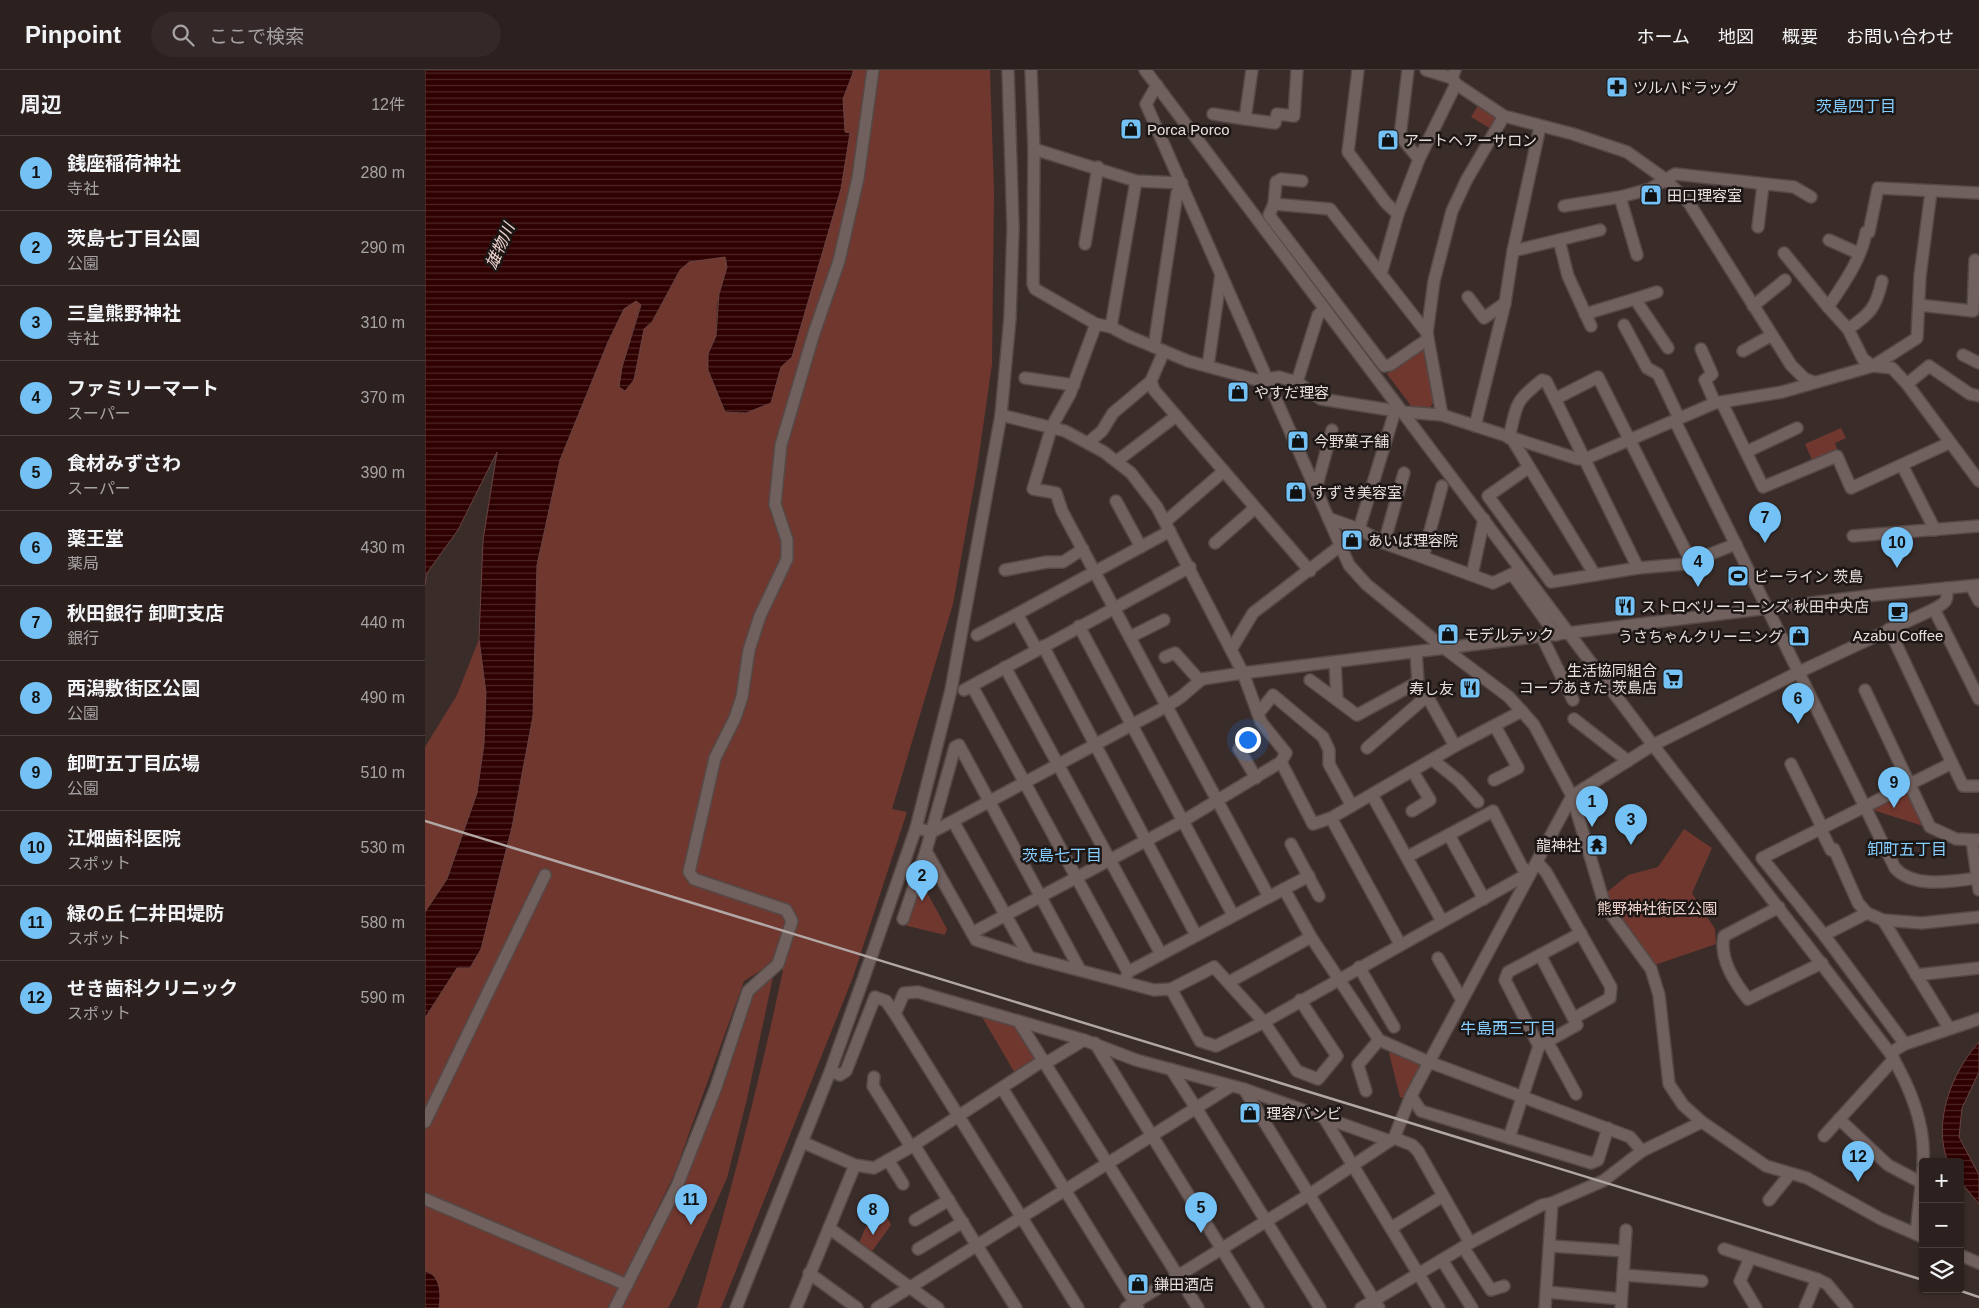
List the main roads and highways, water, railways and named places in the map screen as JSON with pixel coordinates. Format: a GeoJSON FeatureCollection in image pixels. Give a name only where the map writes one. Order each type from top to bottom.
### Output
{"type":"FeatureCollection","features":[{"type":"Feature","properties":{"kind":"water","name":"雄物川"},"geometry":{"type":"Polygon","coordinates":[[[425,70],[853,70],[853,73],[843,99],[845,132],[850,133],[841,189],[792,357],[781,367],[771,403],[746,413],[725,412],[708,370],[708,354],[716,336],[719,294],[727,267],[725,257],[689,262],[680,270],[652,322],[644,329],[634,380],[625,391],[619,387],[622,367],[641,305],[636,301],[624,309],[608,342],[560,460],[537,565],[533,716],[512,827],[481,949],[470,968],[457,968],[425,1018],[425,912],[447,879],[477,793],[484,744],[486,693],[479,639],[483,540],[497,452],[458,530],[427,573],[425,585],[425,70]]]}},
{"type":"Feature","properties":{"kind":"water"},"geometry":{"type":"Polygon","coordinates":[[[1979,1042],[1979,1072],[1962,1108],[1959,1137],[1979,1175],[1979,1204],[1964,1186],[1964,1158],[1947,1158],[1942,1131],[1947,1098],[1969,1054],[1979,1042]]]}},
{"type":"Feature","properties":{"kind":"water"},"geometry":{"type":"Polygon","coordinates":[[[425,1271],[434,1276],[439,1286],[439,1308],[425,1308],[425,1271]]]}},
{"type":"Feature","properties":{"kind":"railway"},"geometry":{"type":"LineString","coordinates":[[425,821],[1919,1279]]}},
{"type":"Feature","properties":{"kind":"railway"},"geometry":{"type":"LineString","coordinates":[[1964,1292],[1979,1297]]}},
{"type":"Feature","properties":{"kind":"place","name":"ツルハドラッグ"},"geometry":{"type":"Point","coordinates":[1617,87]}},
{"type":"Feature","properties":{"kind":"place","name":"Porca Porco"},"geometry":{"type":"Point","coordinates":[1131,129]}},
{"type":"Feature","properties":{"kind":"place","name":"アートヘアーサロン"},"geometry":{"type":"Point","coordinates":[1388,140]}},
{"type":"Feature","properties":{"kind":"place","name":"田口理容室"},"geometry":{"type":"Point","coordinates":[1651,195]}},
{"type":"Feature","properties":{"kind":"place","name":"やすだ理容"},"geometry":{"type":"Point","coordinates":[1238,392]}},
{"type":"Feature","properties":{"kind":"place","name":"今野菓子舗"},"geometry":{"type":"Point","coordinates":[1298,441]}},
{"type":"Feature","properties":{"kind":"place","name":"すずき美容室"},"geometry":{"type":"Point","coordinates":[1296,492]}},
{"type":"Feature","properties":{"kind":"place","name":"あいば理容院"},"geometry":{"type":"Point","coordinates":[1352,540]}},
{"type":"Feature","properties":{"kind":"place","name":"秋田銀行 卸町支店"},"geometry":{"type":"Point","coordinates":[1765,543]}},
{"type":"Feature","properties":{"kind":"place","name":"江畑歯科医院"},"geometry":{"type":"Point","coordinates":[1897,568]}},
{"type":"Feature","properties":{"kind":"place","name":"ビーライン 茨島"},"geometry":{"type":"Point","coordinates":[1738,576]}},
{"type":"Feature","properties":{"kind":"place","name":"ファミリーマート"},"geometry":{"type":"Point","coordinates":[1698,587]}},
{"type":"Feature","properties":{"kind":"place","name":"ストロベリーコーンズ 秋田中央店"},"geometry":{"type":"Point","coordinates":[1625,606]}},
{"type":"Feature","properties":{"kind":"place","name":"Azabu Coffee"},"geometry":{"type":"Point","coordinates":[1898,612]}},
{"type":"Feature","properties":{"kind":"place","name":"モデルテック"},"geometry":{"type":"Point","coordinates":[1448,634]}},
{"type":"Feature","properties":{"kind":"place","name":"うさちゃんクリーニング"},"geometry":{"type":"Point","coordinates":[1799,636]}},
{"type":"Feature","properties":{"kind":"place","name":"生活協同組合 コープあきた 茨島店"},"geometry":{"type":"Point","coordinates":[1673,679]}},
{"type":"Feature","properties":{"kind":"place","name":"寿し友"},"geometry":{"type":"Point","coordinates":[1470,688]}},
{"type":"Feature","properties":{"kind":"place","name":"薬王堂"},"geometry":{"type":"Point","coordinates":[1798,724]}},
{"type":"Feature","properties":{"kind":"place","name":"卸町五丁目広場"},"geometry":{"type":"Point","coordinates":[1894,808]}},
{"type":"Feature","properties":{"kind":"place","name":"銭座稲荷神社"},"geometry":{"type":"Point","coordinates":[1592,827]}},
{"type":"Feature","properties":{"kind":"place","name":"龍神社"},"geometry":{"type":"Point","coordinates":[1597,845]}},
{"type":"Feature","properties":{"kind":"place","name":"三皇熊野神社"},"geometry":{"type":"Point","coordinates":[1631,845]}},
{"type":"Feature","properties":{"kind":"place","name":"茨島七丁目公園"},"geometry":{"type":"Point","coordinates":[922,901]}},
{"type":"Feature","properties":{"kind":"place","name":"理容バンビ"},"geometry":{"type":"Point","coordinates":[1250,1113]}},
{"type":"Feature","properties":{"kind":"place","name":"せき歯科クリニック"},"geometry":{"type":"Point","coordinates":[1858,1182]}},
{"type":"Feature","properties":{"kind":"place","name":"緑の丘 仁井田堤防"},"geometry":{"type":"Point","coordinates":[691,1225]}},
{"type":"Feature","properties":{"kind":"place","name":"食材みずさわ"},"geometry":{"type":"Point","coordinates":[1201,1233]}},
{"type":"Feature","properties":{"kind":"place","name":"西潟敷街区公園"},"geometry":{"type":"Point","coordinates":[873,1235]}},
{"type":"Feature","properties":{"kind":"place","name":"鎌田酒店"},"geometry":{"type":"Point","coordinates":[1138,1284]}},
{"type":"Feature","properties":{"kind":"district","name":"茨島四丁目"},"geometry":{"type":"Point","coordinates":[1856,106]}},
{"type":"Feature","properties":{"kind":"district","name":"卸町五丁目"},"geometry":{"type":"Point","coordinates":[1907,849]}},
{"type":"Feature","properties":{"kind":"district","name":"茨島七丁目"},"geometry":{"type":"Point","coordinates":[1062,855]}},
{"type":"Feature","properties":{"kind":"district","name":"牛島西三丁目"},"geometry":{"type":"Point","coordinates":[1508,1028]}},
{"type":"Feature","properties":{"kind":"park label","name":"熊野神社街区公園"},"geometry":{"type":"Point","coordinates":[1657,908]}}]}
